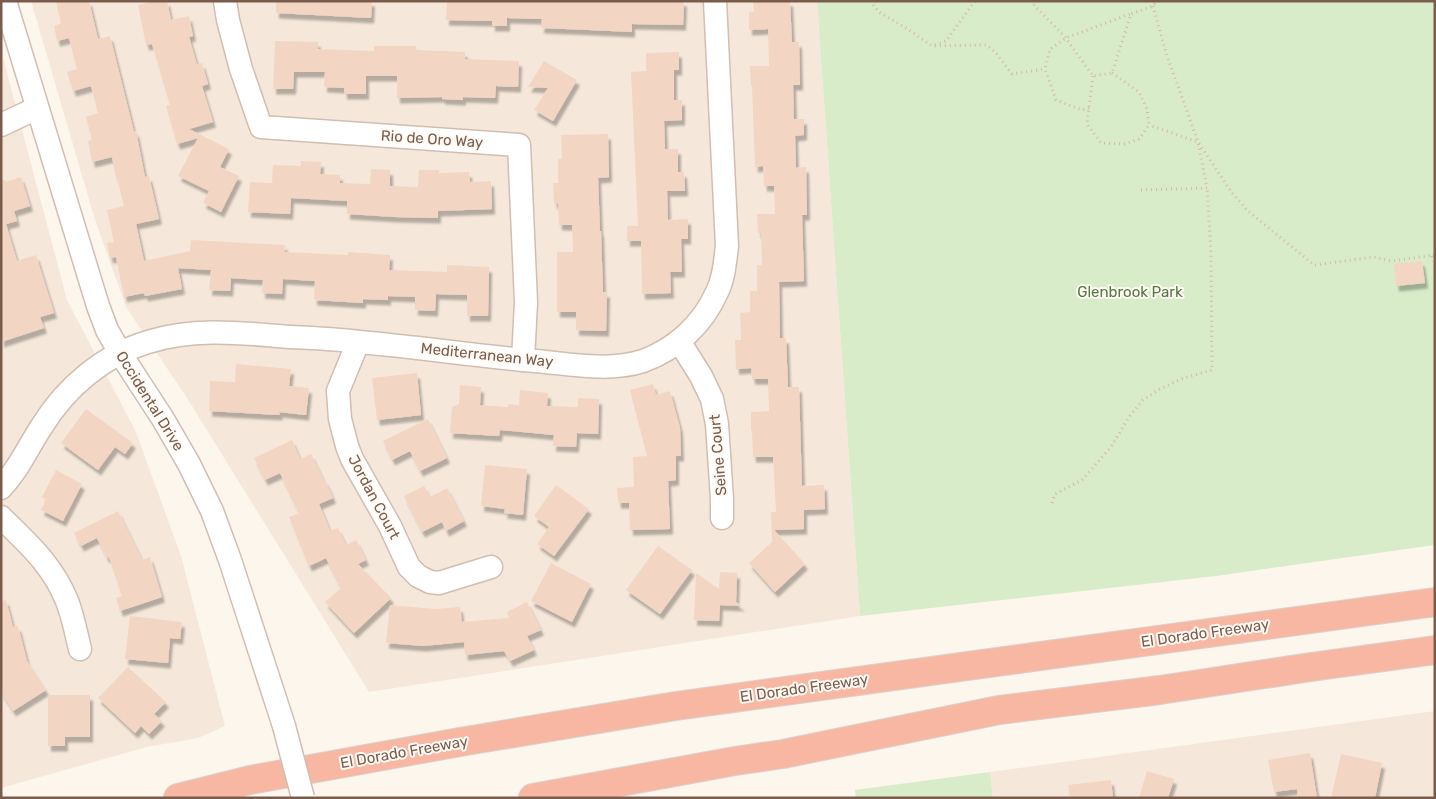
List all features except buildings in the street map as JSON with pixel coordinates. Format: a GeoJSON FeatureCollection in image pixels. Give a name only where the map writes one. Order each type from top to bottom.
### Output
{"type":"FeatureCollection","features":[{"type":"Feature","properties":{"kind":"highway","name":"El Dorado Freeway"},"geometry":{"type":"LineString","coordinates":[[178,798],[250,780],[469,740],[676,706],[1435,602]]}},
{"type":"Feature","properties":{"kind":"highway"},"geometry":{"type":"LineString","coordinates":[[533,798],[783,754],[999,710],[1160,690],[1435,650]]}},
{"type":"Feature","properties":{"kind":"street","name":"Occidental Drive"},"geometry":{"type":"LineString","coordinates":[[5,1],[98,306],[120,353],[163,419],[189,464],[212,511],[230,560],[284,726],[303,798]]}},
{"type":"Feature","properties":{"kind":"street","name":"Rio de Oro Way"},"geometry":{"type":"LineString","coordinates":[[225,1],[241,69],[261,127],[519,145],[526,302],[523,360]]}},
{"type":"Feature","properties":{"kind":"street","name":"Mediterranean Way"},"geometry":{"type":"LineString","coordinates":[[1,488],[22,460],[58,403],[76,384],[98,366],[120,353],[147,342],[173,335],[227,332],[358,342],[606,367],[631,364],[667,350],[680,341],[706,314],[718,291],[725,267],[727,246],[715,1]]}},
{"type":"Feature","properties":{"kind":"street"},"geometry":{"type":"LineString","coordinates":[[1,125],[37,108]]}},
{"type":"Feature","properties":{"kind":"street","name":"Seine Court"},"geometry":{"type":"LineString","coordinates":[[680,341],[712,399],[718,424],[722,518]]}},
{"type":"Feature","properties":{"kind":"street","name":"Jordan Court"},"geometry":{"type":"LineString","coordinates":[[358,342],[338,391],[340,419],[352,459],[390,526],[410,567],[418,576],[430,582],[439,583],[490,567]]}},
{"type":"Feature","properties":{"kind":"street"},"geometry":{"type":"LineString","coordinates":[[1,517],[41,556],[56,578],[72,614],[80,649]]}},
{"type":"Feature","properties":{"kind":"path"},"geometry":{"type":"LineString","coordinates":[[870,1],[879,12],[932,46],[988,46],[996,53],[1012,74],[1044,70]]}},
{"type":"Feature","properties":{"kind":"path"},"geometry":{"type":"LineString","coordinates":[[932,46],[946,41],[975,1]]}},
{"type":"Feature","properties":{"kind":"path"},"geometry":{"type":"LineString","coordinates":[[1030,1],[1066,38],[1093,76],[1087,124],[1101,143],[1125,144],[1139,139],[1149,125],[1147,109],[1139,92],[1112,73],[1093,76]]}},
{"type":"Feature","properties":{"kind":"path"},"geometry":{"type":"LineString","coordinates":[[1089,108],[1082,110],[1056,100],[1044,70],[1050,49],[1066,38],[1153,6],[1156,1]]}},
{"type":"Feature","properties":{"kind":"path"},"geometry":{"type":"LineString","coordinates":[[1052,503],[1055,494],[1082,480],[1105,454],[1143,400],[1181,379],[1212,370],[1211,253],[1207,188],[1198,142],[1172,71],[1153,6]]}},
{"type":"Feature","properties":{"kind":"path"},"geometry":{"type":"LineString","coordinates":[[1112,73],[1131,14]]}},
{"type":"Feature","properties":{"kind":"path"},"geometry":{"type":"LineString","coordinates":[[1149,125],[1198,142],[1232,193],[1248,211],[1314,265],[1374,257],[1391,262],[1434,255],[1435,265]]}},
{"type":"Feature","properties":{"kind":"path"},"geometry":{"type":"LineString","coordinates":[[1141,190],[1207,188]]}},
{"type":"Feature","properties":{"kind":"shaded area"},"geometry":{"type":"Polygon","coordinates":[[[31,1],[817,1],[860,616],[369,692],[187,398],[126,307],[95,220],[31,1]]]}},
{"type":"Feature","properties":{"kind":"shaded area"},"geometry":{"type":"Polygon","coordinates":[[[1,50],[67,300],[136,432],[181,556],[225,726],[198,738],[147,747],[1,788],[1,50]]]}},
{"type":"Feature","properties":{"kind":"shaded area"},"geometry":{"type":"Polygon","coordinates":[[[1435,711],[1435,798],[993,798],[990,772],[1435,711]]]}},
{"type":"Feature","properties":{"kind":"green space","name":"Glenbrook Park"},"geometry":{"type":"Polygon","coordinates":[[[817,1],[1435,1],[1435,545],[1216,576],[860,616],[817,1]]]}},
{"type":"Feature","properties":{"kind":"green space"},"geometry":{"type":"Polygon","coordinates":[[[990,772],[993,798],[856,798],[855,790],[990,772]]]}}]}
